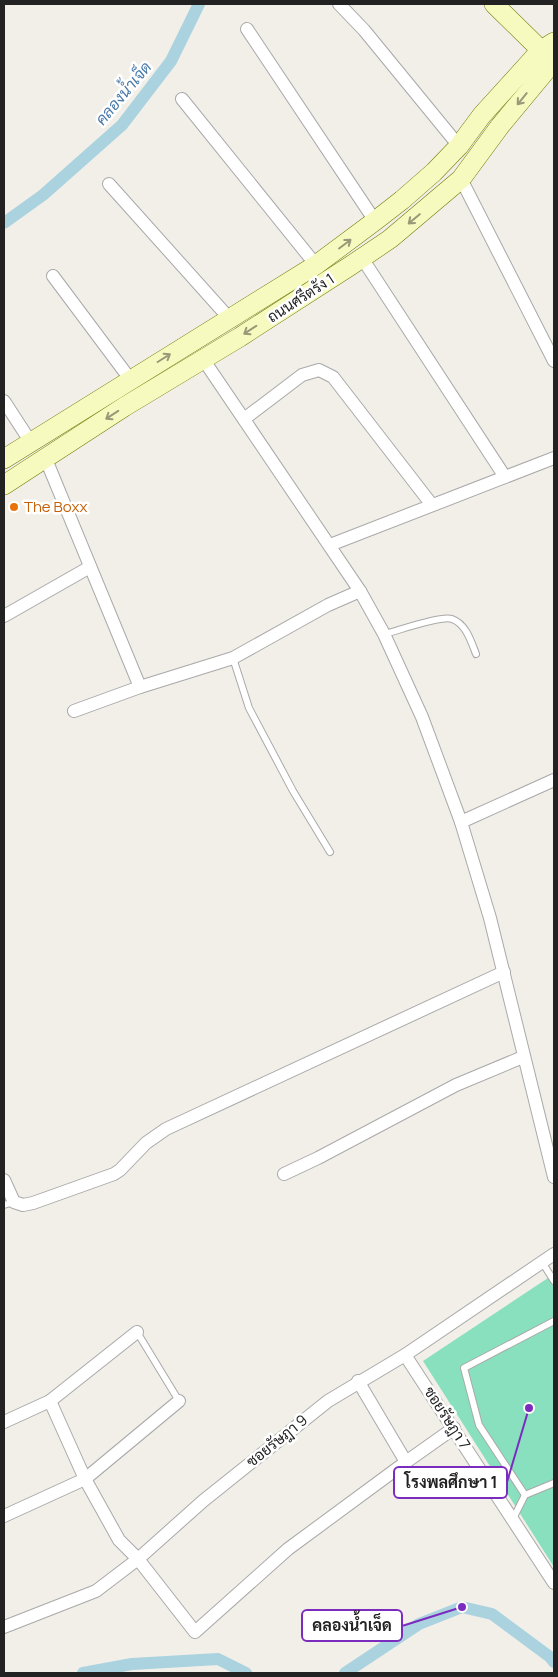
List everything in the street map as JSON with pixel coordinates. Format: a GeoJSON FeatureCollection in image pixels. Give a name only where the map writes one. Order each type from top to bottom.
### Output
{"type":"FeatureCollection","features":[{"type":"Feature","properties":{"kind":"street"},"geometry":{"type":"LineString","coordinates":[[339,4],[364,30],[459,146]]}},
{"type":"Feature","properties":{"kind":"street"},"geometry":{"type":"LineString","coordinates":[[494,4],[551,56]]}},
{"type":"Feature","properties":{"kind":"street"},"geometry":{"type":"LineString","coordinates":[[247,29],[375,221]]}},
{"type":"Feature","properties":{"kind":"street","name":"ถนนศรีตรัง 1"},"geometry":{"type":"LineString","coordinates":[[4,459],[30,441],[316,265],[415,189],[459,146],[482,115],[551,56]]}},
{"type":"Feature","properties":{"kind":"street","name":"ถนนศรีตรัง 1"},"geometry":{"type":"LineString","coordinates":[[4,485],[124,407],[240,337],[390,239],[461,179],[551,56]]}},
{"type":"Feature","properties":{"kind":"street"},"geometry":{"type":"LineString","coordinates":[[182,99],[316,265]]}},
{"type":"Feature","properties":{"kind":"street"},"geometry":{"type":"LineString","coordinates":[[461,179],[554,361]]}},
{"type":"Feature","properties":{"kind":"street"},"geometry":{"type":"LineString","coordinates":[[108,184],[229,318]]}},
{"type":"Feature","properties":{"kind":"street"},"geometry":{"type":"LineString","coordinates":[[362,258],[505,477]]}},
{"type":"Feature","properties":{"kind":"street"},"geometry":{"type":"LineString","coordinates":[[53,276],[130,379]]}},
{"type":"Feature","properties":{"kind":"street"},"geometry":{"type":"LineString","coordinates":[[203,359],[360,591],[384,634],[422,718],[461,822],[490,918],[554,1177]]}},
{"type":"Feature","properties":{"kind":"street"},"geometry":{"type":"LineString","coordinates":[[244,419],[302,375],[319,370],[333,377],[432,505]]}},
{"type":"Feature","properties":{"kind":"street"},"geometry":{"type":"LineString","coordinates":[[4,401],[30,441]]}},
{"type":"Feature","properties":{"kind":"street"},"geometry":{"type":"LineString","coordinates":[[45,457],[140,688]]}},
{"type":"Feature","properties":{"kind":"street"},"geometry":{"type":"LineString","coordinates":[[330,546],[554,458]]}},
{"type":"Feature","properties":{"kind":"street"},"geometry":{"type":"LineString","coordinates":[[4,616],[90,567]]}},
{"type":"Feature","properties":{"kind":"street"},"geometry":{"type":"LineString","coordinates":[[74,711],[233,658],[328,606],[360,591]]}},
{"type":"Feature","properties":{"kind":"street"},"geometry":{"type":"LineString","coordinates":[[461,822],[554,780]]}},
{"type":"Feature","properties":{"kind":"street"},"geometry":{"type":"LineString","coordinates":[[4,1180],[9,1204],[23,1205],[114,1174],[146,1143],[166,1129],[504,972]]}},
{"type":"Feature","properties":{"kind":"street"},"geometry":{"type":"LineString","coordinates":[[284,1174],[456,1086],[524,1057]]}},
{"type":"Feature","properties":{"kind":"street","name":"ซอยรัษฎา 9"},"geometry":{"type":"LineString","coordinates":[[4,1627],[96,1591],[138,1559],[203,1501],[328,1400],[405,1355],[554,1254]]}},
{"type":"Feature","properties":{"kind":"street"},"geometry":{"type":"LineString","coordinates":[[4,1422],[50,1401],[136,1332]]}},
{"type":"Feature","properties":{"kind":"street","name":"ซอยรัษฎา 7"},"geometry":{"type":"LineString","coordinates":[[405,1355],[554,1583]]}},
{"type":"Feature","properties":{"kind":"street"},"geometry":{"type":"LineString","coordinates":[[358,1382],[406,1462]]}},
{"type":"Feature","properties":{"kind":"street"},"geometry":{"type":"LineString","coordinates":[[50,1401],[85,1479],[118,1540],[138,1559],[195,1632],[288,1549],[454,1428]]}},
{"type":"Feature","properties":{"kind":"street"},"geometry":{"type":"LineString","coordinates":[[4,1516],[85,1479],[179,1401]]}},
{"type":"Feature","properties":{"kind":"lane"},"geometry":{"type":"LineString","coordinates":[[384,634],[439,619],[451,618],[461,625],[468,635],[476,654]]}},
{"type":"Feature","properties":{"kind":"lane"},"geometry":{"type":"LineString","coordinates":[[233,658],[250,708],[293,790],[330,852]]}},
{"type":"Feature","properties":{"kind":"lane"},"geometry":{"type":"LineString","coordinates":[[542,1262],[554,1281]]}},
{"type":"Feature","properties":{"kind":"lane"},"geometry":{"type":"LineString","coordinates":[[525,1495],[479,1425],[464,1368],[554,1321]]}},
{"type":"Feature","properties":{"kind":"lane"},"geometry":{"type":"LineString","coordinates":[[136,1332],[179,1401]]}},
{"type":"Feature","properties":{"kind":"lane"},"geometry":{"type":"LineString","coordinates":[[512,1520],[525,1495],[554,1483]]}},
{"type":"Feature","properties":{"kind":"green space"},"geometry":{"type":"Polygon","coordinates":[[[554,1274],[554,1567],[423,1361],[554,1274]]]}},
{"type":"Feature","properties":{"kind":"waterway","name":"คลองน้ำเจ็ด"},"geometry":{"type":"LineString","coordinates":[[4,223],[43,195],[122,125],[171,61],[199,4]]}},
{"type":"Feature","properties":{"kind":"waterway","name":"คลองน้ำเจ็ด"},"geometry":{"type":"LineString","coordinates":[[345,1673],[419,1624],[462,1607],[492,1614],[550,1657],[554,1662]]}},
{"type":"Feature","properties":{"kind":"waterway","name":"คลองน้ำเจ็ด"},"geometry":{"type":"LineString","coordinates":[[83,1673],[132,1664],[218,1659],[246,1673]]}},
{"type":"Feature","properties":{"kind":"place","name":"The Boxx"},"geometry":{"type":"Point","coordinates":[14,507]}},
{"type":"Feature","properties":{"kind":"place","name":"โรงพลศึกษา 1"},"geometry":{"type":"Point","coordinates":[529,1408]}},
{"type":"Feature","properties":{"kind":"place","name":"คลองน้ำเจ็ด"},"geometry":{"type":"Point","coordinates":[462,1607]}}]}
